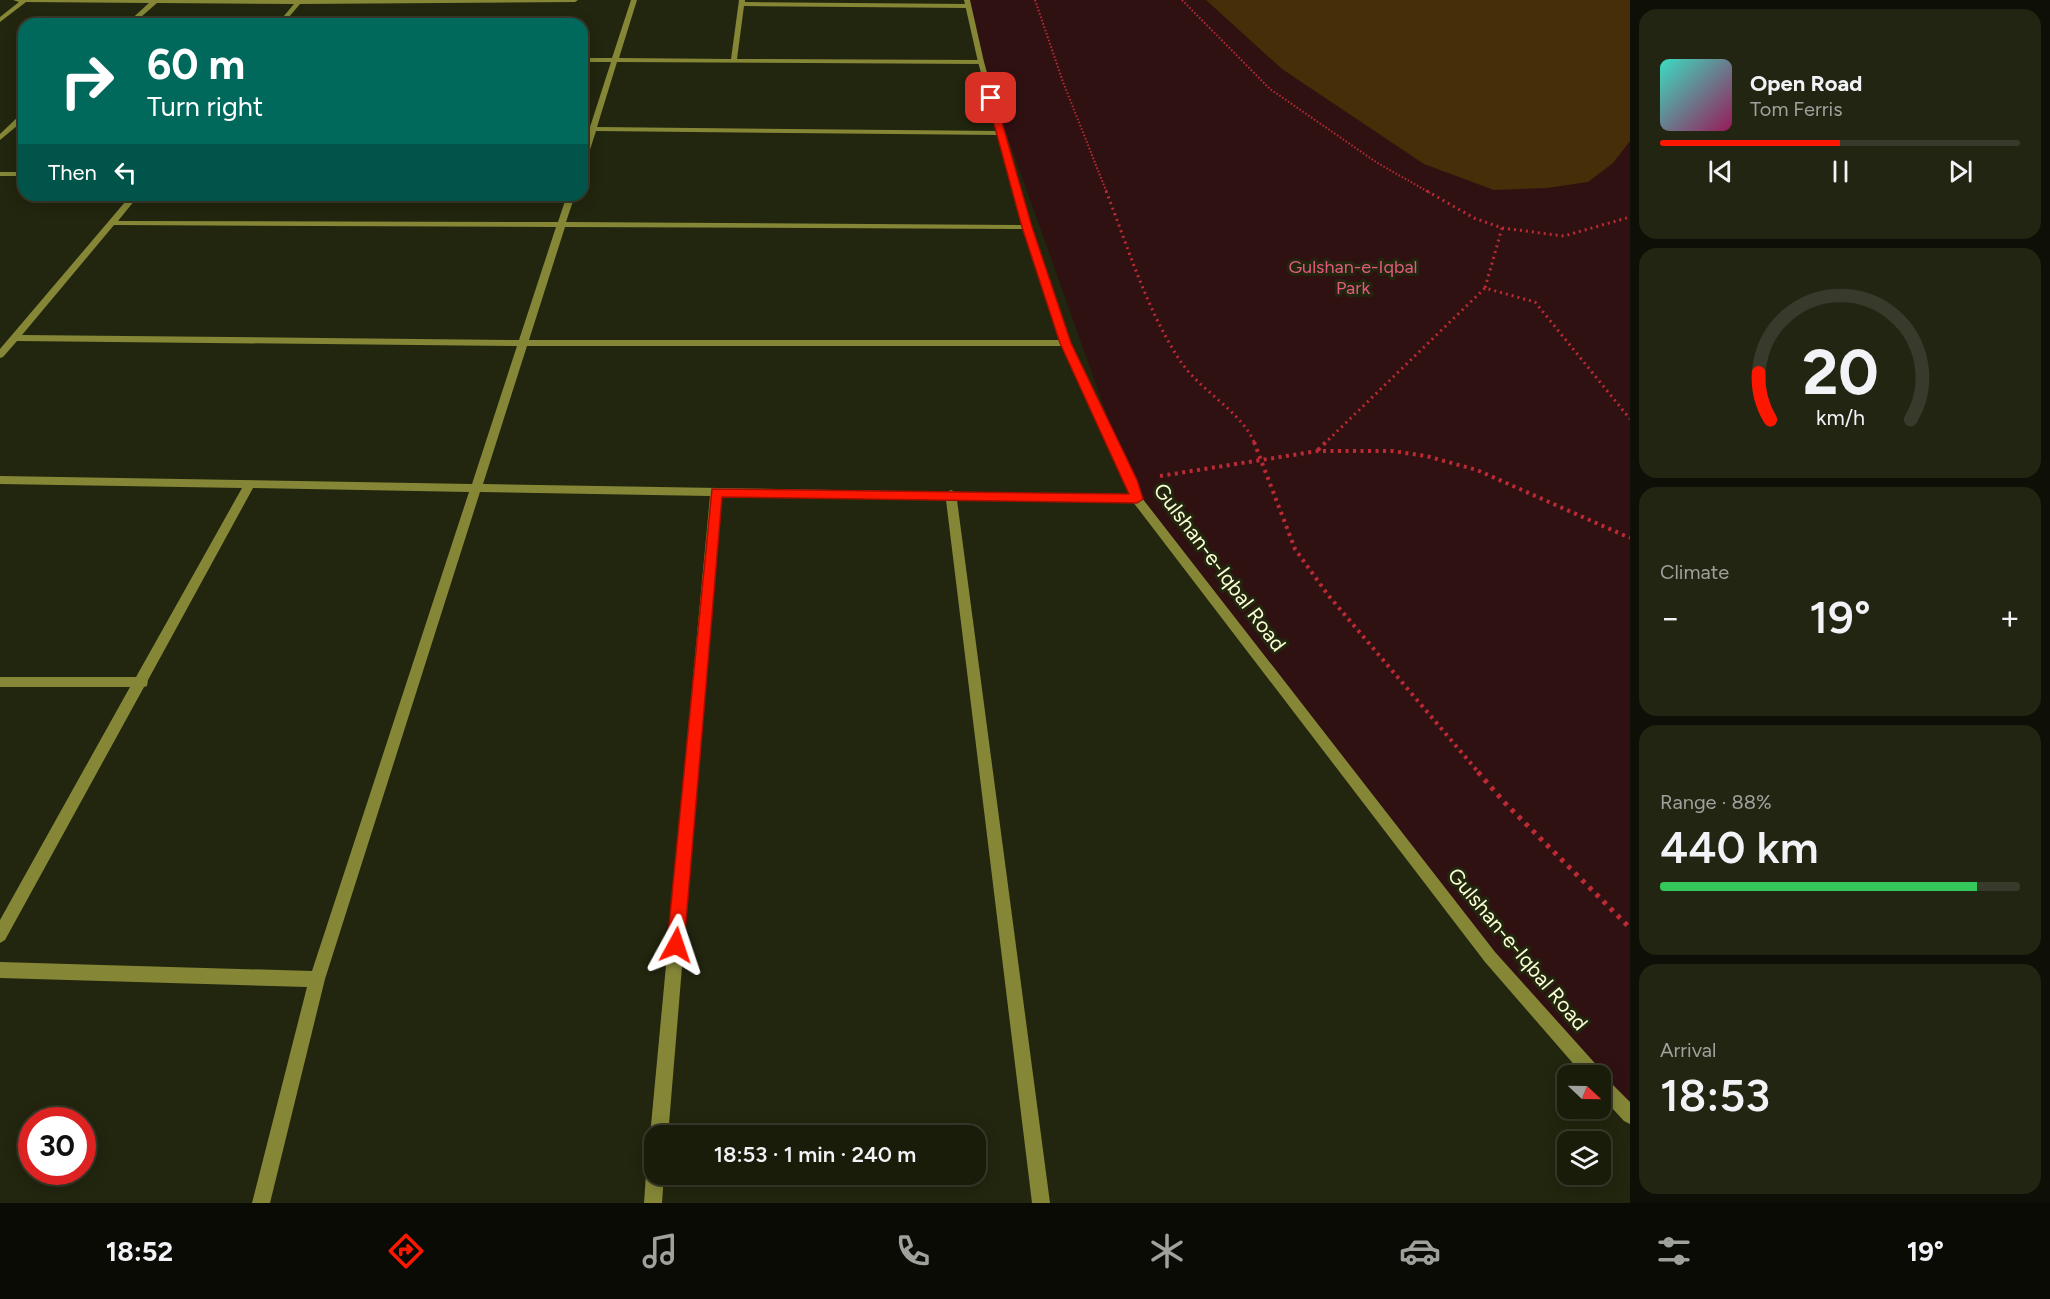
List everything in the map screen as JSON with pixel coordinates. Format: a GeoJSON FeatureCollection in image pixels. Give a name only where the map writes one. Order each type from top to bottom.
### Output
{"type":"FeatureCollection","features":[{"type":"Feature","properties":{"kind":"street"},"geometry":{"type":"LineString","coordinates":[[16,0],[575,0]]}},
{"type":"Feature","properties":{"kind":"street"},"geometry":{"type":"LineString","coordinates":[[0,20],[25,0]]}},
{"type":"Feature","properties":{"kind":"street"},"geometry":{"type":"LineString","coordinates":[[588,144],[634,0]]}},
{"type":"Feature","properties":{"kind":"street"},"geometry":{"type":"LineString","coordinates":[[136,18],[155,1]]}},
{"type":"Feature","properties":{"kind":"street"},"geometry":{"type":"LineString","coordinates":[[285,18],[299,1]]}},
{"type":"Feature","properties":{"kind":"street"},"geometry":{"type":"LineString","coordinates":[[734,60],[742,2],[967,3]]}},
{"type":"Feature","properties":{"kind":"street","name":"Gulshan-e-Iqbal Road"},"geometry":{"type":"LineString","coordinates":[[967,3],[1027,227],[1065,343],[1137,499],[1490,957],[1585,1065]]}},
{"type":"Feature","properties":{"kind":"street"},"geometry":{"type":"LineString","coordinates":[[588,60],[981,62]]}},
{"type":"Feature","properties":{"kind":"street"},"geometry":{"type":"LineString","coordinates":[[0,138],[18,122]]}},
{"type":"Feature","properties":{"kind":"street"},"geometry":{"type":"LineString","coordinates":[[588,129],[1001,133]]}},
{"type":"Feature","properties":{"kind":"street"},"geometry":{"type":"LineString","coordinates":[[0,174],[18,174]]}},
{"type":"Feature","properties":{"kind":"street"},"geometry":{"type":"LineString","coordinates":[[0,355],[130,201]]}},
{"type":"Feature","properties":{"kind":"street"},"geometry":{"type":"LineString","coordinates":[[261,1203],[317,979],[569,201]]}},
{"type":"Feature","properties":{"kind":"street"},"geometry":{"type":"LineString","coordinates":[[111,223],[1027,227]]}},
{"type":"Feature","properties":{"kind":"street"},"geometry":{"type":"LineString","coordinates":[[14,338],[524,343],[1065,343]]}},
{"type":"Feature","properties":{"kind":"street"},"geometry":{"type":"LineString","coordinates":[[0,480],[475,490],[951,494],[1137,499]]}},
{"type":"Feature","properties":{"kind":"street"},"geometry":{"type":"LineString","coordinates":[[0,935],[249,485]]}},
{"type":"Feature","properties":{"kind":"street"},"geometry":{"type":"LineString","coordinates":[[660,1125],[716,492]]}},
{"type":"Feature","properties":{"kind":"street"},"geometry":{"type":"LineString","coordinates":[[951,494],[1041,1203]]}},
{"type":"Feature","properties":{"kind":"street"},"geometry":{"type":"LineString","coordinates":[[0,682],[141,682]]}},
{"type":"Feature","properties":{"kind":"street"},"geometry":{"type":"LineString","coordinates":[[0,970],[317,979]]}},
{"type":"Feature","properties":{"kind":"street"},"geometry":{"type":"LineString","coordinates":[[1611,1094],[1630,1115]]}},
{"type":"Feature","properties":{"kind":"street"},"geometry":{"type":"LineString","coordinates":[[652,1203],[654,1185]]}},
{"type":"Feature","properties":{"kind":"path"},"geometry":{"type":"LineString","coordinates":[[1035,0],[1063,82],[1160,325],[1180,361],[1203,389],[1236,416],[1253,440],[1295,549],[1328,595],[1504,802],[1630,928]]}},
{"type":"Feature","properties":{"kind":"path"},"geometry":{"type":"LineString","coordinates":[[1182,0],[1270,89],[1376,162],[1473,218],[1502,228],[1564,236],[1630,217]]}},
{"type":"Feature","properties":{"kind":"path"},"geometry":{"type":"LineString","coordinates":[[1318,451],[1485,288],[1502,228]]}},
{"type":"Feature","properties":{"kind":"path"},"geometry":{"type":"LineString","coordinates":[[1485,288],[1535,302],[1630,419]]}},
{"type":"Feature","properties":{"kind":"path"},"geometry":{"type":"LineString","coordinates":[[1130,480],[1318,451],[1392,451],[1426,456],[1476,470],[1630,538]]}},
{"type":"Feature","properties":{"kind":"green space","name":"Gulshan-e-Iqbal Park"},"geometry":{"type":"Polygon","coordinates":[[[969,0],[1630,0],[1630,1113],[1611,1090],[1611,1065],[1590,1065],[1490,957],[1137,499],[981,62],[969,0]]]}},
{"type":"Feature","properties":{"kind":"shaded area"},"geometry":{"type":"Polygon","coordinates":[[[1206,0],[1630,0],[1630,141],[1613,163],[1588,182],[1547,188],[1494,190],[1424,164],[1282,69],[1206,0]]]}},
{"type":"Feature","properties":{"kind":"route"},"geometry":{"type":"LineString","coordinates":[[676,945],[716,492],[951,494],[1137,499],[1065,343],[1027,227],[991,98]]}}]}
